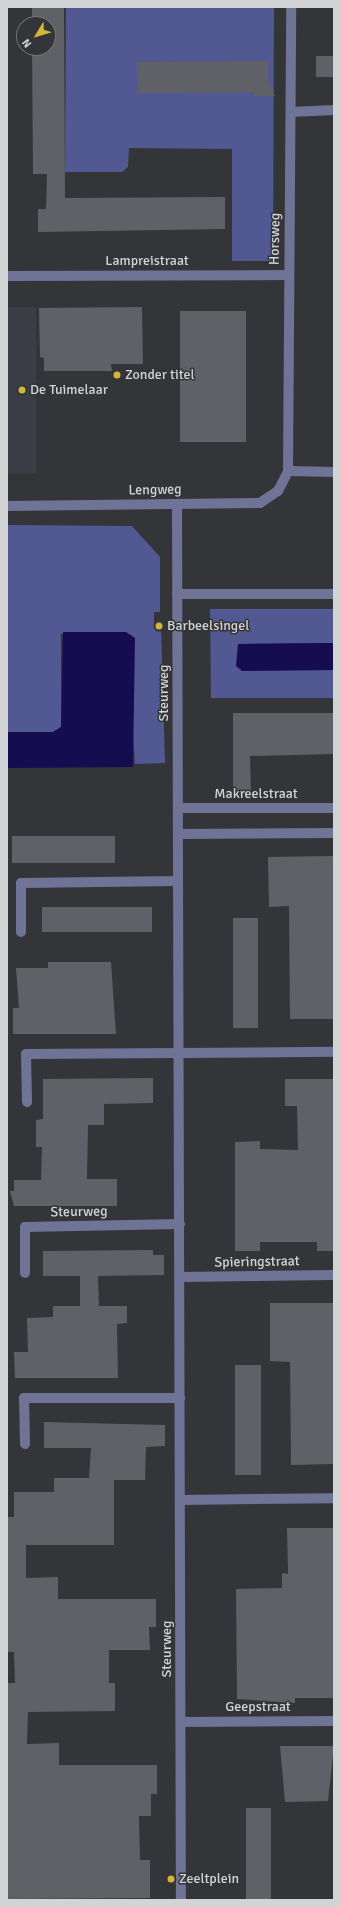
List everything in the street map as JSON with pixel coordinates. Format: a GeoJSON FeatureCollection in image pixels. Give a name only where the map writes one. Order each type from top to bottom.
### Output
{"type":"FeatureCollection","features":[{"type":"Feature","properties":{"kind":"street","name":"Horsweg"},"geometry":{"type":"LineString","coordinates":[[288,471],[288,275],[291,7]]}},
{"type":"Feature","properties":{"kind":"street"},"geometry":{"type":"LineString","coordinates":[[291,112],[334,110]]}},
{"type":"Feature","properties":{"kind":"street","name":"Lampreistraat"},"geometry":{"type":"LineString","coordinates":[[7,276],[288,275]]}},
{"type":"Feature","properties":{"kind":"street"},"geometry":{"type":"LineString","coordinates":[[288,471],[334,472]]}},
{"type":"Feature","properties":{"kind":"street","name":"Lengweg"},"geometry":{"type":"LineString","coordinates":[[7,506],[260,503],[278,491],[288,471]]}},
{"type":"Feature","properties":{"kind":"street","name":"Steurweg"},"geometry":{"type":"LineString","coordinates":[[177,504],[181,1900]]}},
{"type":"Feature","properties":{"kind":"street"},"geometry":{"type":"LineString","coordinates":[[177,594],[334,594]]}},
{"type":"Feature","properties":{"kind":"street","name":"Makreelstraat"},"geometry":{"type":"LineString","coordinates":[[178,808],[334,808]]}},
{"type":"Feature","properties":{"kind":"street"},"geometry":{"type":"LineString","coordinates":[[178,834],[334,833]]}},
{"type":"Feature","properties":{"kind":"street"},"geometry":{"type":"LineString","coordinates":[[21,932],[21,883],[178,881]]}},
{"type":"Feature","properties":{"kind":"street"},"geometry":{"type":"LineString","coordinates":[[27,1102],[26,1054],[334,1052]]}},
{"type":"Feature","properties":{"kind":"street","name":"Steurweg"},"geometry":{"type":"LineString","coordinates":[[25,1273],[25,1227],[180,1224]]}},
{"type":"Feature","properties":{"kind":"street","name":"Spieringstraat"},"geometry":{"type":"LineString","coordinates":[[180,1277],[334,1275]]}},
{"type":"Feature","properties":{"kind":"street"},"geometry":{"type":"LineString","coordinates":[[25,1444],[24,1398],[180,1398]]}},
{"type":"Feature","properties":{"kind":"street"},"geometry":{"type":"LineString","coordinates":[[181,1500],[334,1498]]}},
{"type":"Feature","properties":{"kind":"street","name":"Geepstraat"},"geometry":{"type":"LineString","coordinates":[[181,1722],[334,1721]]}},
{"type":"Feature","properties":{"kind":"shaded area"},"geometry":{"type":"Polygon","coordinates":[[[66,7],[274,7],[273,261],[232,261],[232,149],[129,148],[128,167],[122,172],[65,172],[66,7]]]}},
{"type":"Feature","properties":{"kind":"shaded area","name":"De Tuimelaar"},"geometry":{"type":"Polygon","coordinates":[[[7,307],[36,307],[36,473],[7,473],[7,307]]]}},
{"type":"Feature","properties":{"kind":"shaded area"},"geometry":{"type":"Polygon","coordinates":[[[7,525],[132,526],[160,557],[160,612],[154,612],[154,627],[161,627],[165,763],[135,764],[126,632],[61,634],[61,727],[53,732],[7,732],[7,525]]]}},
{"type":"Feature","properties":{"kind":"shaded area"},"geometry":{"type":"Polygon","coordinates":[[[210,609],[334,609],[334,643],[238,644],[242,671],[334,670],[334,698],[211,698],[210,609]]]}},
{"type":"Feature","properties":{"kind":"shaded area"},"geometry":{"type":"Polygon","coordinates":[[[63,632],[126,632],[135,638],[133,767],[7,768],[7,732],[53,732],[61,727],[63,632]]]}},
{"type":"Feature","properties":{"kind":"shaded area"},"geometry":{"type":"Polygon","coordinates":[[[334,643],[334,670],[242,671],[236,666],[238,644],[334,643]]]}},
{"type":"Feature","properties":{"kind":"building"},"geometry":{"type":"Polygon","coordinates":[[[32,7],[64,7],[65,198],[225,197],[225,229],[38,232],[38,209],[46,209],[47,174],[33,174],[32,56],[56,56],[56,16],[32,16],[32,7]]]}},
{"type":"Feature","properties":{"kind":"building"},"geometry":{"type":"Polygon","coordinates":[[[316,56],[334,56],[334,77],[316,77],[316,56]]]}},
{"type":"Feature","properties":{"kind":"building"},"geometry":{"type":"Polygon","coordinates":[[[268,61],[268,81],[275,96],[254,96],[254,92],[138,93],[137,62],[268,61]]]}},
{"type":"Feature","properties":{"kind":"building"},"geometry":{"type":"Polygon","coordinates":[[[142,307],[143,364],[111,364],[112,371],[44,371],[44,358],[40,357],[39,308],[142,307]]]}},
{"type":"Feature","properties":{"kind":"building"},"geometry":{"type":"Polygon","coordinates":[[[180,311],[246,311],[246,442],[180,442],[180,311]]]}},
{"type":"Feature","properties":{"kind":"building"},"geometry":{"type":"Polygon","coordinates":[[[233,713],[334,713],[334,754],[250,756],[251,798],[233,798],[233,713]]]}},
{"type":"Feature","properties":{"kind":"building"},"geometry":{"type":"Polygon","coordinates":[[[12,836],[115,836],[115,863],[12,863],[12,836]]]}},
{"type":"Feature","properties":{"kind":"building"},"geometry":{"type":"Polygon","coordinates":[[[334,856],[334,1019],[290,1019],[289,906],[269,907],[268,857],[334,856]]]}},
{"type":"Feature","properties":{"kind":"building"},"geometry":{"type":"Polygon","coordinates":[[[42,907],[152,907],[152,932],[42,932],[42,907]]]}},
{"type":"Feature","properties":{"kind":"building"},"geometry":{"type":"Polygon","coordinates":[[[233,918],[258,918],[258,1028],[233,1028],[233,918]]]}},
{"type":"Feature","properties":{"kind":"building"},"geometry":{"type":"Polygon","coordinates":[[[48,962],[111,962],[116,1034],[13,1034],[13,1008],[19,1008],[16,968],[48,968],[48,962]]]}},
{"type":"Feature","properties":{"kind":"building"},"geometry":{"type":"Polygon","coordinates":[[[153,1078],[153,1103],[104,1104],[104,1125],[88,1125],[87,1179],[117,1179],[117,1206],[14,1206],[10,1191],[14,1191],[14,1180],[41,1180],[42,1147],[36,1147],[36,1120],[43,1119],[43,1079],[153,1078]]]}},
{"type":"Feature","properties":{"kind":"building"},"geometry":{"type":"Polygon","coordinates":[[[285,1079],[334,1079],[334,1251],[317,1251],[317,1242],[260,1242],[260,1251],[235,1251],[235,1142],[260,1141],[260,1149],[298,1150],[297,1106],[285,1106],[285,1079]]]}},
{"type":"Feature","properties":{"kind":"building"},"geometry":{"type":"Polygon","coordinates":[[[153,1250],[153,1255],[164,1255],[164,1275],[98,1276],[99,1306],[127,1306],[127,1323],[117,1324],[118,1378],[15,1378],[14,1352],[28,1352],[27,1318],[53,1317],[53,1306],[80,1306],[80,1276],[43,1276],[43,1251],[153,1250]]]}},
{"type":"Feature","properties":{"kind":"building"},"geometry":{"type":"Polygon","coordinates":[[[270,1303],[334,1303],[334,1464],[291,1465],[290,1362],[270,1361],[270,1303]]]}},
{"type":"Feature","properties":{"kind":"building"},"geometry":{"type":"Polygon","coordinates":[[[235,1365],[261,1365],[261,1475],[235,1475],[235,1365]]]}},
{"type":"Feature","properties":{"kind":"building"},"geometry":{"type":"Polygon","coordinates":[[[44,1422],[165,1425],[165,1446],[146,1447],[145,1480],[114,1480],[114,1545],[26,1545],[26,1578],[58,1577],[58,1599],[156,1599],[156,1627],[149,1627],[150,1650],[109,1650],[109,1683],[115,1683],[115,1711],[28,1712],[27,1744],[59,1743],[59,1765],[157,1765],[157,1794],[151,1794],[151,1816],[139,1816],[140,1860],[150,1860],[150,1898],[7,1899],[8,1683],[15,1683],[14,1652],[7,1652],[7,1517],[14,1517],[14,1492],[54,1492],[54,1478],[89,1478],[91,1448],[44,1448],[44,1422]]]}},
{"type":"Feature","properties":{"kind":"building"},"geometry":{"type":"Polygon","coordinates":[[[287,1528],[334,1528],[334,1698],[295,1698],[295,1703],[237,1699],[236,1589],[282,1588],[282,1573],[288,1574],[287,1528]]]}},
{"type":"Feature","properties":{"kind":"building"},"geometry":{"type":"Polygon","coordinates":[[[280,1746],[334,1746],[328,1801],[285,1802],[280,1746]]]}},
{"type":"Feature","properties":{"kind":"building"},"geometry":{"type":"Polygon","coordinates":[[[246,1808],[271,1808],[271,1900],[246,1900],[246,1808]]]}},
{"type":"Feature","properties":{"kind":"place","name":"Zonder titel"},"geometry":{"type":"Point","coordinates":[117,375]}},
{"type":"Feature","properties":{"kind":"place","name":"De Tuimelaar"},"geometry":{"type":"Point","coordinates":[22,390]}},
{"type":"Feature","properties":{"kind":"place","name":"Barbeelsingel"},"geometry":{"type":"Point","coordinates":[159,626]}},
{"type":"Feature","properties":{"kind":"place","name":"Zeeltplein"},"geometry":{"type":"Point","coordinates":[171,1879]}}]}
